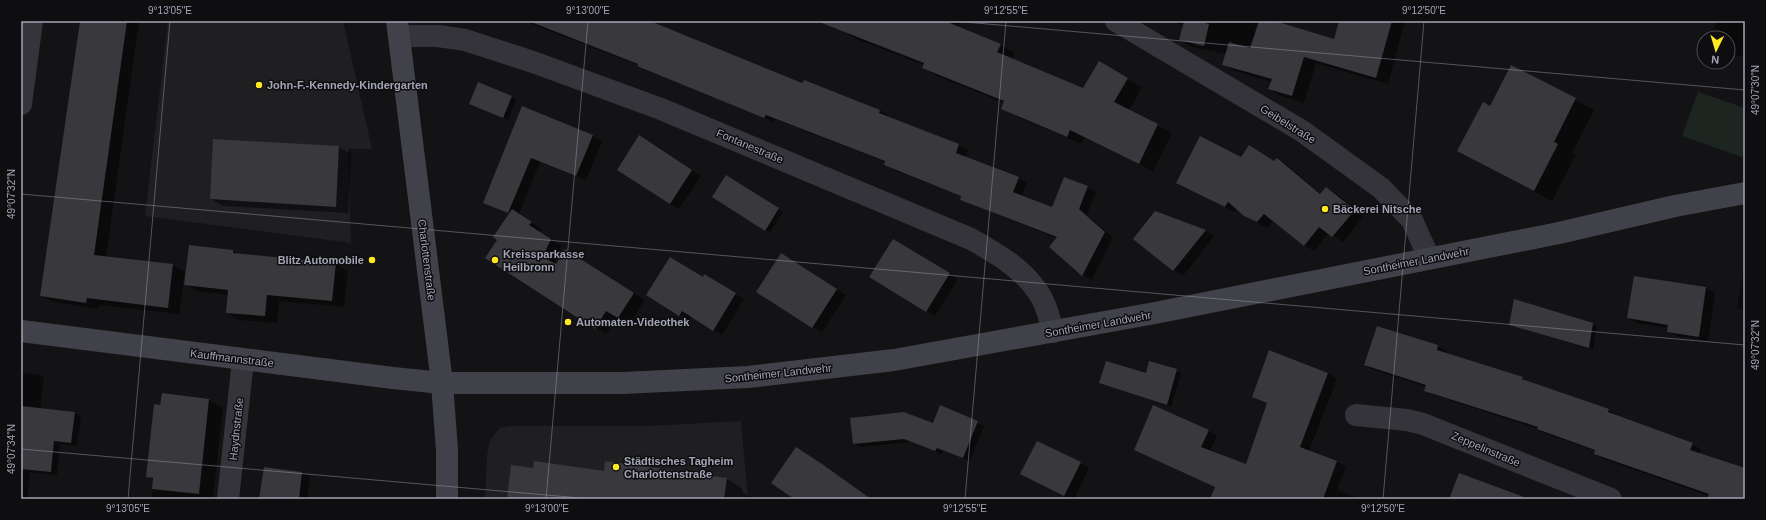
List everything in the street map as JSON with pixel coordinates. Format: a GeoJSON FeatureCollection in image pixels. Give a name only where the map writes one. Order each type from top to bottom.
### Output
{"type":"FeatureCollection","features":[{"type":"Feature","properties":{"kind":"street"},"geometry":{"type":"LineString","coordinates":[[21,104],[32,21]]}},
{"type":"Feature","properties":{"kind":"street","name":"Geibelstraße"},"geometry":{"type":"LineString","coordinates":[[1116,21],[1302,131],[1381,188],[1412,220],[1429,258]]}},
{"type":"Feature","properties":{"kind":"street","name":"Fontanestraße"},"geometry":{"type":"LineString","coordinates":[[398,28],[465,40],[532,62],[660,109],[971,239],[1005,258],[1028,279],[1039,293],[1053,332]]}},
{"type":"Feature","properties":{"kind":"street","name":"Charlottenstraße"},"geometry":{"type":"LineString","coordinates":[[398,28],[442,383],[447,499]]}},
{"type":"Feature","properties":{"kind":"street","name":"Sontheimer Landwehr"},"geometry":{"type":"LineString","coordinates":[[442,383],[623,383],[748,377],[894,360],[1170,310],[1559,233],[1675,206],[1745,193]]}},
{"type":"Feature","properties":{"kind":"street","name":"Kauffmannstraße"},"geometry":{"type":"LineString","coordinates":[[21,330],[243,360],[442,383]]}},
{"type":"Feature","properties":{"kind":"street","name":"Haydnstraße"},"geometry":{"type":"LineString","coordinates":[[228,499],[243,360]]}},
{"type":"Feature","properties":{"kind":"street","name":"Zeppelinstraße"},"geometry":{"type":"LineString","coordinates":[[1356,415],[1407,420],[1423,424],[1611,499]]}},
{"type":"Feature","properties":{"kind":"shaded area","name":"John-F.-Kennedy-Kindergarten"},"geometry":{"type":"Polygon","coordinates":[[[168,21],[343,21],[372,149],[348,149],[351,243],[145,216],[168,21]]]}},
{"type":"Feature","properties":{"kind":"shaded area"},"geometry":{"type":"Polygon","coordinates":[[[1698,92],[1745,108],[1745,148],[1742,157],[1682,136],[1698,92]]]}},
{"type":"Feature","properties":{"kind":"shaded area","name":"Städtisches Tagheim Charlottenstraße"},"geometry":{"type":"Polygon","coordinates":[[[741,421],[748,499],[485,499],[487,455],[490,440],[500,428],[510,426],[648,426],[741,421]]]}},
{"type":"Feature","properties":{"kind":"building"},"geometry":{"type":"Polygon","coordinates":[[[80,21],[127,21],[94,255],[173,264],[168,308],[87,298],[86,303],[40,296],[80,21]]]}},
{"type":"Feature","properties":{"kind":"building"},"geometry":{"type":"Polygon","coordinates":[[[531,21],[650,21],[802,83],[804,80],[880,110],[879,113],[959,144],[956,153],[1019,177],[1013,192],[1052,207],[1064,177],[1088,186],[1079,209],[1105,232],[1082,276],[1049,247],[1057,237],[960,200],[961,196],[884,165],[885,161],[766,115],[764,118],[637,66],[638,64],[531,21]]]}},
{"type":"Feature","properties":{"kind":"building"},"geometry":{"type":"Polygon","coordinates":[[[819,21],[945,21],[1001,44],[997,52],[1083,88],[1099,61],[1128,78],[1114,102],[1158,124],[1139,164],[1070,130],[1067,137],[1001,109],[1004,101],[922,68],[924,63],[819,21]]]}},
{"type":"Feature","properties":{"kind":"building"},"geometry":{"type":"Polygon","coordinates":[[[1184,21],[1197,21],[1209,24],[1204,46],[1179,40],[1184,21]]]}},
{"type":"Feature","properties":{"kind":"building"},"geometry":{"type":"Polygon","coordinates":[[[1259,21],[1275,21],[1334,39],[1339,21],[1392,21],[1376,78],[1304,57],[1292,96],[1268,89],[1272,79],[1222,65],[1229,42],[1250,48],[1259,21]]]}},
{"type":"Feature","properties":{"kind":"building"},"geometry":{"type":"Polygon","coordinates":[[[1511,65],[1576,98],[1554,142],[1558,144],[1534,191],[1457,151],[1483,102],[1490,106],[1511,65]]]}},
{"type":"Feature","properties":{"kind":"building"},"geometry":{"type":"Polygon","coordinates":[[[478,82],[512,96],[503,118],[469,104],[478,82]]]}},
{"type":"Feature","properties":{"kind":"building"},"geometry":{"type":"Polygon","coordinates":[[[522,106],[593,135],[576,176],[531,158],[508,213],[483,203],[522,106]]]}},
{"type":"Feature","properties":{"kind":"building"},"geometry":{"type":"Polygon","coordinates":[[[639,135],[692,170],[670,204],[617,170],[639,135]]]}},
{"type":"Feature","properties":{"kind":"building"},"geometry":{"type":"Polygon","coordinates":[[[1200,136],[1241,157],[1249,145],[1274,161],[1277,158],[1320,194],[1326,187],[1355,210],[1332,237],[1319,227],[1304,246],[1264,214],[1257,222],[1244,216],[1228,202],[1225,207],[1176,183],[1200,136]]]}},
{"type":"Feature","properties":{"kind":"building"},"geometry":{"type":"Polygon","coordinates":[[[213,139],[339,146],[336,207],[210,199],[213,139]]]}},
{"type":"Feature","properties":{"kind":"building"},"geometry":{"type":"Polygon","coordinates":[[[726,175],[779,208],[765,231],[712,197],[726,175]]]}},
{"type":"Feature","properties":{"kind":"building"},"geometry":{"type":"Polygon","coordinates":[[[512,209],[532,222],[529,225],[551,239],[543,257],[556,264],[565,249],[634,293],[618,318],[606,311],[595,329],[485,258],[497,240],[493,237],[512,209]]]}},
{"type":"Feature","properties":{"kind":"building"},"geometry":{"type":"Polygon","coordinates":[[[1155,211],[1206,230],[1173,271],[1133,239],[1155,211]]]}},
{"type":"Feature","properties":{"kind":"building"},"geometry":{"type":"Polygon","coordinates":[[[893,239],[950,273],[926,312],[869,277],[893,239]]]}},
{"type":"Feature","properties":{"kind":"building"},"geometry":{"type":"Polygon","coordinates":[[[189,245],[233,250],[233,253],[336,263],[332,301],[267,295],[265,316],[226,313],[228,290],[184,285],[189,245]]]}},
{"type":"Feature","properties":{"kind":"building"},"geometry":{"type":"Polygon","coordinates":[[[781,253],[837,289],[812,328],[756,292],[781,253]]]}},
{"type":"Feature","properties":{"kind":"building"},"geometry":{"type":"Polygon","coordinates":[[[670,257],[703,277],[704,274],[736,293],[713,331],[682,311],[679,316],[646,295],[670,257]]]}},
{"type":"Feature","properties":{"kind":"building"},"geometry":{"type":"Polygon","coordinates":[[[1634,276],[1706,287],[1699,337],[1667,332],[1668,325],[1627,318],[1634,276]]]}},
{"type":"Feature","properties":{"kind":"building"},"geometry":{"type":"Polygon","coordinates":[[[1514,299],[1593,323],[1589,348],[1509,325],[1514,299]]]}},
{"type":"Feature","properties":{"kind":"building"},"geometry":{"type":"Polygon","coordinates":[[[1377,326],[1438,345],[1437,350],[1523,377],[1522,379],[1609,409],[1608,412],[1693,443],[1690,450],[1745,468],[1745,499],[1707,499],[1709,494],[1594,454],[1595,450],[1537,429],[1538,427],[1424,391],[1426,385],[1364,365],[1377,326]]]}},
{"type":"Feature","properties":{"kind":"building"},"geometry":{"type":"Polygon","coordinates":[[[1269,350],[1328,373],[1300,447],[1337,461],[1323,499],[1210,499],[1215,487],[1134,450],[1153,405],[1209,430],[1201,447],[1246,464],[1267,403],[1252,397],[1269,350]]]}},
{"type":"Feature","properties":{"kind":"building"},"geometry":{"type":"Polygon","coordinates":[[[1106,361],[1146,373],[1149,361],[1177,369],[1167,405],[1099,383],[1106,361]]]}},
{"type":"Feature","properties":{"kind":"building"},"geometry":{"type":"Polygon","coordinates":[[[162,393],[209,399],[199,494],[152,489],[153,478],[146,477],[154,404],[160,405],[162,393]]]}},
{"type":"Feature","properties":{"kind":"building"},"geometry":{"type":"Polygon","coordinates":[[[940,405],[978,421],[963,458],[937,448],[935,451],[904,439],[853,444],[850,418],[904,412],[933,423],[940,405]]]}},
{"type":"Feature","properties":{"kind":"building"},"geometry":{"type":"Polygon","coordinates":[[[21,406],[75,412],[71,443],[54,441],[51,472],[21,469],[21,406]]]}},
{"type":"Feature","properties":{"kind":"building"},"geometry":{"type":"Polygon","coordinates":[[[1037,441],[1081,462],[1064,496],[1020,474],[1037,441]]]}},
{"type":"Feature","properties":{"kind":"building"},"geometry":{"type":"Polygon","coordinates":[[[796,447],[871,499],[794,499],[771,483],[796,447]]]}},
{"type":"Feature","properties":{"kind":"building"},"geometry":{"type":"Polygon","coordinates":[[[534,461],[604,471],[605,461],[727,478],[724,499],[507,499],[511,465],[533,468],[534,461]]]}},
{"type":"Feature","properties":{"kind":"building"},"geometry":{"type":"Polygon","coordinates":[[[264,467],[302,472],[299,499],[259,499],[264,467]]]}},
{"type":"Feature","properties":{"kind":"building"},"geometry":{"type":"Polygon","coordinates":[[[1459,473],[1524,497],[1523,499],[1449,499],[1459,473]]]}},
{"type":"Feature","properties":{"kind":"place","name":"John-F.-Kennedy-Kindergarten"},"geometry":{"type":"Point","coordinates":[259,85]}},
{"type":"Feature","properties":{"kind":"place","name":"Bäckerei Nitsche"},"geometry":{"type":"Point","coordinates":[1325,209]}},
{"type":"Feature","properties":{"kind":"place","name":"Blitz Automobile"},"geometry":{"type":"Point","coordinates":[372,260]}},
{"type":"Feature","properties":{"kind":"place","name":"Kreissparkasse Heilbronn"},"geometry":{"type":"Point","coordinates":[495,260]}},
{"type":"Feature","properties":{"kind":"place","name":"Automaten-Videothek"},"geometry":{"type":"Point","coordinates":[568,322]}},
{"type":"Feature","properties":{"kind":"place","name":"Städtisches Tagheim Charlottenstraße"},"geometry":{"type":"Point","coordinates":[616,467]}}]}
